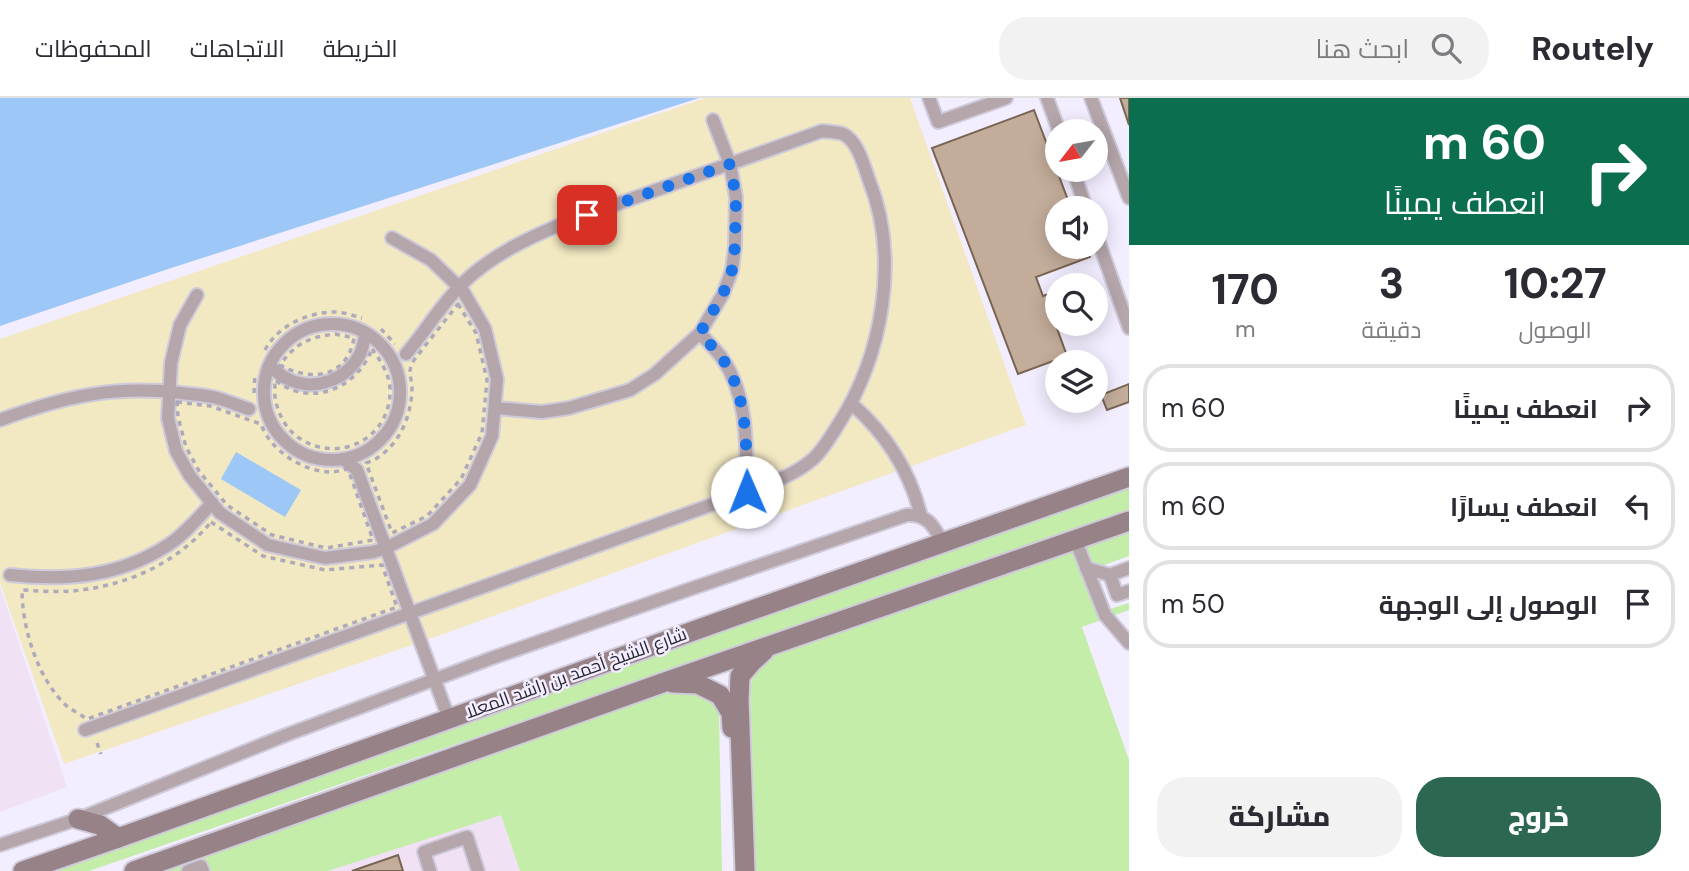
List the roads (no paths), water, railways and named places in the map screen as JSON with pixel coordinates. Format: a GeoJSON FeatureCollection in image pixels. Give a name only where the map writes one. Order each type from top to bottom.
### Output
{"type":"FeatureCollection","features":[{"type":"Feature","properties":{"kind":"main road","name":"شارع الشيخ أحمد بن راشد المعلا"},"geometry":{"type":"LineString","coordinates":[[23,871],[1129,477]]}},
{"type":"Feature","properties":{"kind":"main road"},"geometry":{"type":"LineString","coordinates":[[138,870],[665,682],[1129,521]]}},
{"type":"Feature","properties":{"kind":"main road"},"geometry":{"type":"LineString","coordinates":[[745,871],[740,676],[771,646]]}},
{"type":"Feature","properties":{"kind":"main road"},"geometry":{"type":"LineString","coordinates":[[665,682],[698,684],[720,695],[732,713],[735,871]]}},
{"type":"Feature","properties":{"kind":"main road"},"geometry":{"type":"LineString","coordinates":[[78,819],[100,825],[118,838]]}},
{"type":"Feature","properties":{"kind":"lane"},"geometry":{"type":"LineString","coordinates":[[929,98],[938,122],[1006,98]]}},
{"type":"Feature","properties":{"kind":"lane"},"geometry":{"type":"LineString","coordinates":[[1047,98],[1055,119]]}},
{"type":"Feature","properties":{"kind":"lane"},"geometry":{"type":"LineString","coordinates":[[1091,98],[1129,198]]}},
{"type":"Feature","properties":{"kind":"lane"},"geometry":{"type":"LineString","coordinates":[[495,408],[542,412],[569,408],[630,390],[655,374],[700,333],[723,294],[732,270],[735,246],[736,197],[730,164],[713,120]]}},
{"type":"Feature","properties":{"kind":"lane"},"geometry":{"type":"LineString","coordinates":[[85,730],[410,613],[752,496],[814,459],[852,404],[876,335],[883,298],[883,230],[875,194],[854,145],[843,134],[822,131],[564,223],[523,241],[483,265],[459,287],[406,354],[399,377]]}},
{"type":"Feature","properties":{"kind":"lane"},"geometry":{"type":"LineString","coordinates":[[197,295],[180,325],[171,363],[169,391],[168,418],[176,451],[190,476],[220,513],[268,545],[325,558],[373,552],[433,524],[470,485],[492,436],[497,379],[485,329],[463,291],[431,260],[393,238]]}},
{"type":"Feature","properties":{"kind":"lane"},"geometry":{"type":"LineString","coordinates":[[1105,259],[1129,328]]}},
{"type":"Feature","properties":{"kind":"lane"},"geometry":{"type":"LineString","coordinates":[[265,362],[294,335],[311,326],[336,323],[369,328]]}},
{"type":"Feature","properties":{"kind":"lane"},"geometry":{"type":"LineString","coordinates":[[361,462],[389,430],[399,411],[401,386],[396,365],[369,328]]}},
{"type":"Feature","properties":{"kind":"lane"},"geometry":{"type":"LineString","coordinates":[[265,362],[288,380],[309,384],[331,382],[346,373],[360,355],[369,328]]}},
{"type":"Feature","properties":{"kind":"lane"},"geometry":{"type":"LineString","coordinates":[[700,333],[723,359],[735,384],[743,412],[752,496]]}},
{"type":"Feature","properties":{"kind":"lane"},"geometry":{"type":"LineString","coordinates":[[387,350],[406,354]]}},
{"type":"Feature","properties":{"kind":"lane"},"geometry":{"type":"LineString","coordinates":[[258,405],[266,373],[265,362]]}},
{"type":"Feature","properties":{"kind":"lane"},"geometry":{"type":"LineString","coordinates":[[0,420],[77,396],[115,390],[169,391],[258,405],[264,403],[274,428],[284,442],[306,455],[329,461],[343,459],[361,462]]}},
{"type":"Feature","properties":{"kind":"lane"},"geometry":{"type":"LineString","coordinates":[[852,404],[877,428],[891,447],[909,480],[921,516],[934,527],[943,543]]}},
{"type":"Feature","properties":{"kind":"lane"},"geometry":{"type":"LineString","coordinates":[[258,405],[271,420]]}},
{"type":"Feature","properties":{"kind":"lane"},"geometry":{"type":"LineString","coordinates":[[361,462],[386,548],[449,719]]}},
{"type":"Feature","properties":{"kind":"lane"},"geometry":{"type":"LineString","coordinates":[[10,575],[41,578],[79,577],[142,560],[170,544],[212,503]]}},
{"type":"Feature","properties":{"kind":"lane"},"geometry":{"type":"LineString","coordinates":[[0,845],[78,819],[434,680],[901,517],[921,516]]}},
{"type":"Feature","properties":{"kind":"lane"},"geometry":{"type":"LineString","coordinates":[[1075,539],[1105,615],[1129,643]]}},
{"type":"Feature","properties":{"kind":"lane"},"geometry":{"type":"LineString","coordinates":[[1086,568],[1110,575],[1129,568]]}},
{"type":"Feature","properties":{"kind":"lane"},"geometry":{"type":"LineString","coordinates":[[1110,575],[1117,595],[1129,591]]}},
{"type":"Feature","properties":{"kind":"lane"},"geometry":{"type":"LineString","coordinates":[[430,871],[424,852],[467,837],[478,871]]}},
{"type":"Feature","properties":{"kind":"lane"},"geometry":{"type":"LineString","coordinates":[[188,871],[201,866],[202,871]]}},
{"type":"Feature","properties":{"kind":"water"},"geometry":{"type":"Polygon","coordinates":[[[0,98],[699,98],[0,326],[0,98]]]}},
{"type":"Feature","properties":{"kind":"water"},"geometry":{"type":"Polygon","coordinates":[[[236,452],[301,490],[285,517],[221,479],[236,452]]]}}]}
